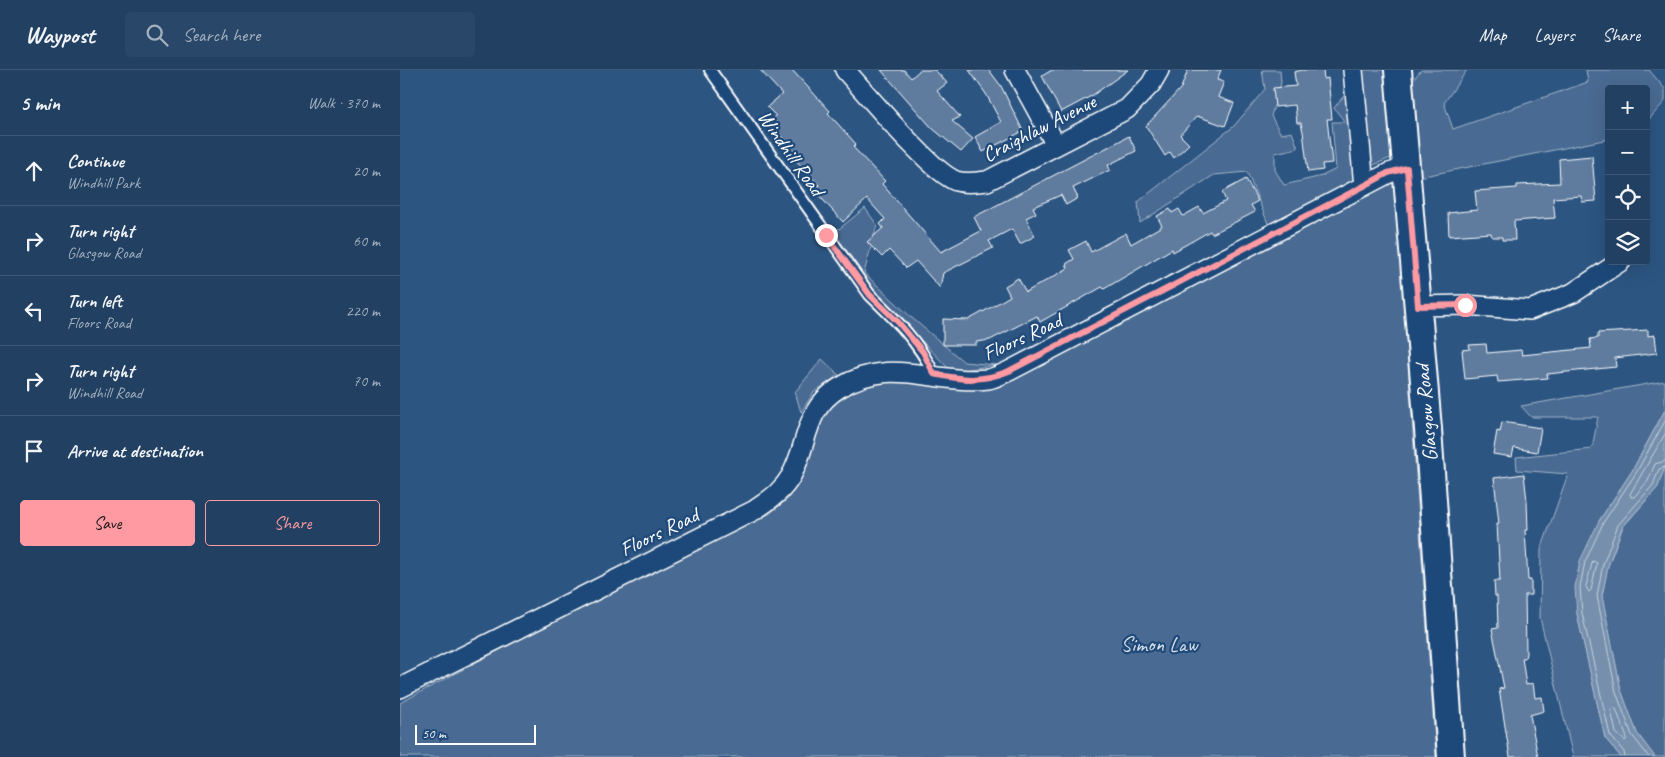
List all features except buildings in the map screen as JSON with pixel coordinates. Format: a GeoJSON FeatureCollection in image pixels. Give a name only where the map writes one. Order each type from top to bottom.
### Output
{"type":"FeatureCollection","features":[{"type":"Feature","properties":{"kind":"main road","name":"Glasgow Road"},"geometry":{"type":"LineString","coordinates":[[1401,72],[1451,757]]}},
{"type":"Feature","properties":{"kind":"street","name":"Craighlaw Avenue"},"geometry":{"type":"LineString","coordinates":[[845,70],[933,165],[957,181],[987,181],[1127,108],[1151,84],[1159,70]]}},
{"type":"Feature","properties":{"kind":"street"},"geometry":{"type":"LineString","coordinates":[[1016,70],[1056,145]]}},
{"type":"Feature","properties":{"kind":"street"},"geometry":{"type":"LineString","coordinates":[[1353,70],[1364,186]]}},
{"type":"Feature","properties":{"kind":"street","name":"Floors Road"},"geometry":{"type":"LineString","coordinates":[[400,688],[755,510],[776,495],[791,476],[812,414],[838,388],[865,374],[893,371],[934,374],[959,379],[989,379],[1009,371],[1388,173],[1407,168]]}},
{"type":"Feature","properties":{"kind":"street"},"geometry":{"type":"LineString","coordinates":[[1418,306],[1465,305],[1530,310],[1574,293],[1615,265]]}},
{"type":"Feature","properties":{"kind":"lane","name":"Windhill Road"},"geometry":{"type":"LineString","coordinates":[[710,70],[870,295],[898,322],[923,352],[934,374]]}},
{"type":"Feature","properties":{"kind":"green space"},"geometry":{"type":"Polygon","coordinates":[[[1262,70],[1280,70],[1281,83],[1271,116],[1281,134],[1292,132],[1298,148],[1275,153],[1275,170],[1284,185],[1322,176],[1336,169],[1332,122],[1345,122],[1334,108],[1347,92],[1357,179],[1269,226],[1247,172],[1214,175],[1140,223],[1138,202],[1234,126],[1265,89],[1262,70]]]}},
{"type":"Feature","properties":{"kind":"green space"},"geometry":{"type":"Polygon","coordinates":[[[1362,70],[1388,70],[1393,157],[1371,166],[1362,70]]]}},
{"type":"Feature","properties":{"kind":"green space"},"geometry":{"type":"Polygon","coordinates":[[[1421,70],[1467,70],[1444,103],[1453,129],[1588,82],[1586,70],[1649,70],[1665,89],[1665,101],[1650,118],[1650,85],[1605,85],[1605,140],[1419,177],[1412,81],[1421,70]]]}},
{"type":"Feature","properties":{"kind":"green space","name":"Simon Law"},"geometry":{"type":"Polygon","coordinates":[[[1395,180],[1436,757],[400,757],[400,703],[516,641],[769,514],[788,499],[824,411],[837,400],[870,380],[892,378],[966,389],[996,387],[1067,352],[1395,180]]]}},
{"type":"Feature","properties":{"kind":"green space"},"geometry":{"type":"Polygon","coordinates":[[[865,208],[877,225],[864,273],[912,318],[964,362],[996,365],[956,371],[948,368],[868,285],[828,228],[839,229],[865,208]]]}},
{"type":"Feature","properties":{"kind":"green space"},"geometry":{"type":"Polygon","coordinates":[[[822,359],[839,375],[814,392],[801,412],[795,392],[822,359]]]}},
{"type":"Feature","properties":{"kind":"green space"},"geometry":{"type":"Polygon","coordinates":[[[1665,381],[1665,410],[1632,471],[1599,521],[1577,614],[1605,738],[1621,757],[1573,757],[1540,618],[1541,550],[1568,474],[1517,470],[1516,457],[1592,449],[1598,417],[1531,417],[1521,406],[1665,381]]]}},
{"type":"Feature","properties":{"kind":"green space"},"geometry":{"type":"Polygon","coordinates":[[[1665,466],[1665,757],[1655,757],[1637,733],[1621,690],[1602,596],[1608,566],[1623,527],[1658,487],[1665,466]]]}},
{"type":"Feature","properties":{"kind":"water"},"geometry":{"type":"Polygon","coordinates":[[[1665,410],[1665,466],[1658,487],[1622,527],[1608,566],[1602,596],[1621,690],[1637,733],[1655,757],[1621,757],[1605,738],[1577,614],[1575,587],[1580,561],[1599,521],[1632,471],[1665,410]]]}},
{"type":"Feature","properties":{"kind":"route"},"geometry":{"type":"LineString","coordinates":[[826,235],[870,295],[898,322],[923,352],[934,374],[959,379],[989,379],[1009,371],[1388,173],[1407,168],[1418,306],[1465,305]]}}]}
